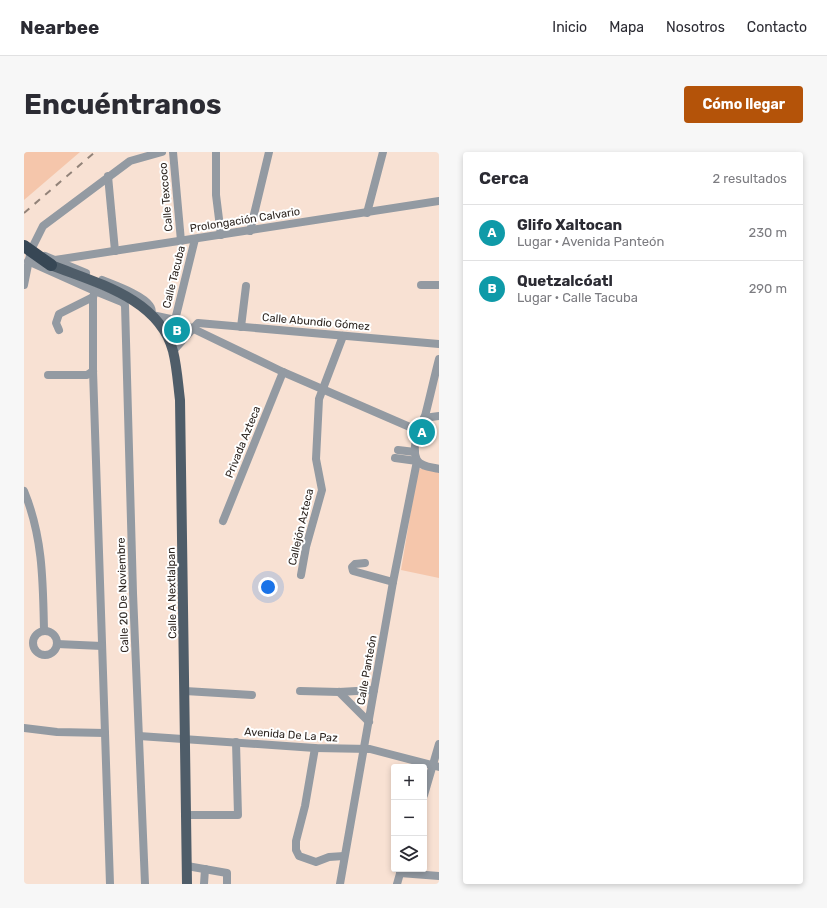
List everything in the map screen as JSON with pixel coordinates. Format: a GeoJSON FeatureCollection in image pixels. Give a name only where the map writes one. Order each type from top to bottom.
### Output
{"type":"FeatureCollection","features":[{"type":"Feature","properties":{"kind":"highway"},"geometry":{"type":"LineString","coordinates":[[28,248],[53,262]]}},
{"type":"Feature","properties":{"kind":"main road","name":"Calle A Nextlalpan"},"geometry":{"type":"LineString","coordinates":[[53,262],[75,275],[117,292],[150,313],[164,331],[173,351],[180,400],[186,691],[187,884]]}},
{"type":"Feature","properties":{"kind":"street"},"geometry":{"type":"LineString","coordinates":[[24,285],[28,261],[28,248],[44,226],[108,176],[130,161],[162,152]]}},
{"type":"Feature","properties":{"kind":"street","name":"Calle Texcoco"},"geometry":{"type":"LineString","coordinates":[[173,152],[181,241]]}},
{"type":"Feature","properties":{"kind":"street"},"geometry":{"type":"LineString","coordinates":[[216,152],[216,195],[221,235]]}},
{"type":"Feature","properties":{"kind":"street"},"geometry":{"type":"LineString","coordinates":[[250,230],[269,152]]}},
{"type":"Feature","properties":{"kind":"street"},"geometry":{"type":"LineString","coordinates":[[367,213],[383,152]]}},
{"type":"Feature","properties":{"kind":"street"},"geometry":{"type":"LineString","coordinates":[[108,176],[114,251]]}},
{"type":"Feature","properties":{"kind":"street","name":"Prolongación Calvario"},"geometry":{"type":"LineString","coordinates":[[53,262],[114,251],[439,201]]}},
{"type":"Feature","properties":{"kind":"street","name":"Calle Tacuba"},"geometry":{"type":"LineString","coordinates":[[175,320],[195,239]]}},
{"type":"Feature","properties":{"kind":"street"},"geometry":{"type":"LineString","coordinates":[[28,261],[94,294]]}},
{"type":"Feature","properties":{"kind":"street"},"geometry":{"type":"LineString","coordinates":[[53,262],[129,292],[150,306],[150,313],[175,320],[283,372],[419,430]]}},
{"type":"Feature","properties":{"kind":"street"},"geometry":{"type":"LineString","coordinates":[[421,285],[439,285]]}},
{"type":"Feature","properties":{"kind":"street"},"geometry":{"type":"LineString","coordinates":[[241,326],[246,286]]}},
{"type":"Feature","properties":{"kind":"street"},"geometry":{"type":"LineString","coordinates":[[59,330],[56,323],[59,314],[94,294]]}},
{"type":"Feature","properties":{"kind":"street"},"geometry":{"type":"LineString","coordinates":[[94,294],[93,371],[110,884]]}},
{"type":"Feature","properties":{"kind":"street","name":"Calle 20 De Noviembre"},"geometry":{"type":"LineString","coordinates":[[94,294],[122,302],[125,305],[133,592],[145,884]]}},
{"type":"Feature","properties":{"kind":"street","name":"Calle Abundio Gómez"},"geometry":{"type":"LineString","coordinates":[[193,328],[198,323],[439,344]]}},
{"type":"Feature","properties":{"kind":"street"},"geometry":{"type":"LineString","coordinates":[[173,351],[193,328]]}},
{"type":"Feature","properties":{"kind":"street","name":"Callejón Azteca"},"geometry":{"type":"LineString","coordinates":[[301,575],[306,547],[322,490],[316,459],[319,399],[343,336]]}},
{"type":"Feature","properties":{"kind":"street"},"geometry":{"type":"LineString","coordinates":[[420,463],[415,452],[419,430],[424,418],[439,359]]}},
{"type":"Feature","properties":{"kind":"street"},"geometry":{"type":"LineString","coordinates":[[48,375],[87,374],[93,371]]}},
{"type":"Feature","properties":{"kind":"street","name":"Privada Azteca"},"geometry":{"type":"LineString","coordinates":[[223,521],[283,372]]}},
{"type":"Feature","properties":{"kind":"street"},"geometry":{"type":"LineString","coordinates":[[424,418],[439,416]]}},
{"type":"Feature","properties":{"kind":"street"},"geometry":{"type":"LineString","coordinates":[[415,452],[396,454],[439,468]]}},
{"type":"Feature","properties":{"kind":"street","name":"Calle Panteón"},"geometry":{"type":"LineString","coordinates":[[340,884],[393,582],[420,463]]}},
{"type":"Feature","properties":{"kind":"street"},"geometry":{"type":"LineString","coordinates":[[24,491],[37,530],[43,582],[44,631]]}},
{"type":"Feature","properties":{"kind":"street"},"geometry":{"type":"LineString","coordinates":[[365,563],[355,564],[352,567],[353,571],[393,582]]}},
{"type":"Feature","properties":{"kind":"street"},"geometry":{"type":"LineString","coordinates":[[44,631],[54,635],[57,644],[56,649],[47,655],[37,651],[34,642],[35,637],[44,631]]}},
{"type":"Feature","properties":{"kind":"street"},"geometry":{"type":"LineString","coordinates":[[57,644],[102,646]]}},
{"type":"Feature","properties":{"kind":"street"},"geometry":{"type":"LineString","coordinates":[[300,691],[339,692],[374,690]]}},
{"type":"Feature","properties":{"kind":"street"},"geometry":{"type":"LineString","coordinates":[[186,691],[252,695]]}},
{"type":"Feature","properties":{"kind":"street"},"geometry":{"type":"LineString","coordinates":[[339,692],[369,722]]}},
{"type":"Feature","properties":{"kind":"street"},"geometry":{"type":"LineString","coordinates":[[24,728],[57,732],[105,733]]}},
{"type":"Feature","properties":{"kind":"street","name":"Avenida De La Paz"},"geometry":{"type":"LineString","coordinates":[[139,736],[186,738],[315,748],[370,749],[436,766]]}},
{"type":"Feature","properties":{"kind":"street"},"geometry":{"type":"LineString","coordinates":[[186,815],[238,815],[236,742]]}},
{"type":"Feature","properties":{"kind":"street"},"geometry":{"type":"LineString","coordinates":[[427,788],[436,766],[439,744]]}},
{"type":"Feature","properties":{"kind":"street"},"geometry":{"type":"LineString","coordinates":[[315,748],[305,806],[296,841],[296,850],[299,856],[316,862],[329,857],[344,856]]}},
{"type":"Feature","properties":{"kind":"street"},"geometry":{"type":"LineString","coordinates":[[187,866],[227,874],[227,884]]}},
{"type":"Feature","properties":{"kind":"street"},"geometry":{"type":"LineString","coordinates":[[204,869],[204,884]]}},
{"type":"Feature","properties":{"kind":"street"},"geometry":{"type":"LineString","coordinates":[[397,884],[401,872]]}},
{"type":"Feature","properties":{"kind":"street"},"geometry":{"type":"LineString","coordinates":[[409,872],[439,876]]}},
{"type":"Feature","properties":{"kind":"shaded area"},"geometry":{"type":"Polygon","coordinates":[[[24,152],[80,152],[24,200],[24,152]]]}},
{"type":"Feature","properties":{"kind":"shaded area"},"geometry":{"type":"Polygon","coordinates":[[[418,468],[439,472],[439,578],[401,570],[418,468]]]}},
{"type":"Feature","properties":{"kind":"railway"},"geometry":{"type":"LineString","coordinates":[[24,213],[95,152]]}},
{"type":"Feature","properties":{"kind":"place","name":"Quetzalcóatl"},"geometry":{"type":"Point","coordinates":[177,330]}},
{"type":"Feature","properties":{"kind":"place","name":"Glifo Xaltocan"},"geometry":{"type":"Point","coordinates":[422,432]}}]}
